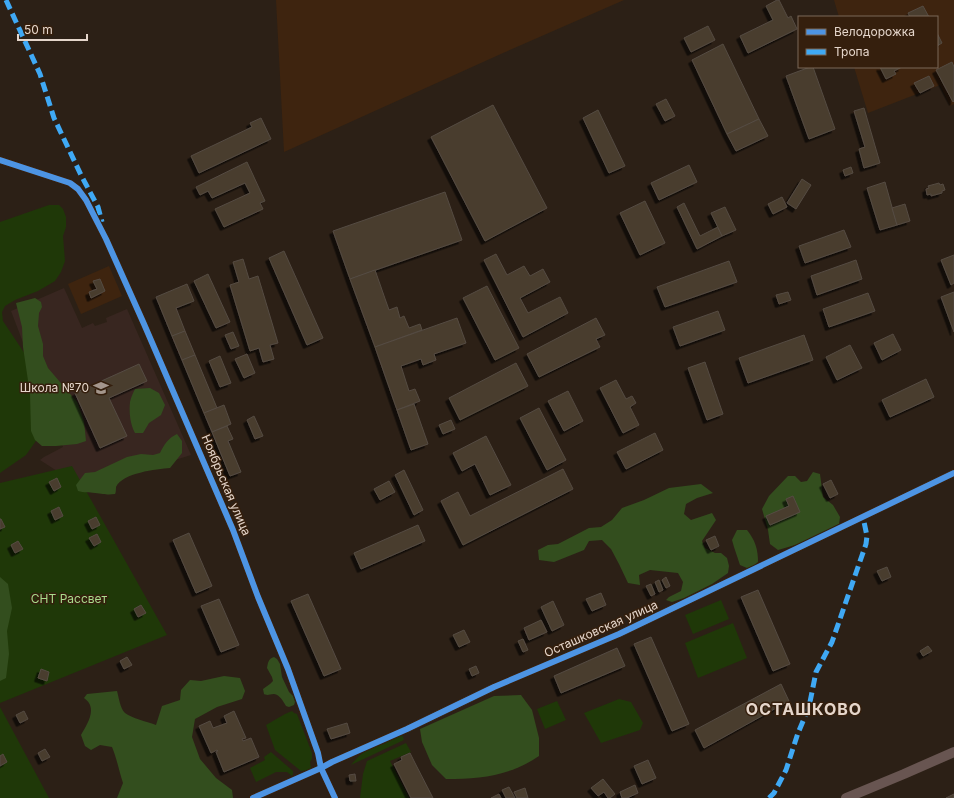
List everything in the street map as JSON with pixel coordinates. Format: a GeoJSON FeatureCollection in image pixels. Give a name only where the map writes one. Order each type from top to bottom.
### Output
{"type":"FeatureCollection","features":[{"type":"Feature","properties":{"kind":"street","name":"Ноябрьская улица"},"geometry":{"type":"LineString","coordinates":[[0,160],[70,183],[78,189],[90,206],[139,312],[233,530],[318,752],[321,768],[335,798]]}},
{"type":"Feature","properties":{"kind":"street","name":"Осташковская улица"},"geometry":{"type":"LineString","coordinates":[[253,798],[407,729],[494,687],[619,634],[954,473]]}},
{"type":"Feature","properties":{"kind":"street"},"geometry":{"type":"LineString","coordinates":[[846,798],[954,752]]}},
{"type":"Feature","properties":{"kind":"shaded area"},"geometry":{"type":"Polygon","coordinates":[[[276,0],[624,0],[284,152],[276,0]]]}},
{"type":"Feature","properties":{"kind":"shaded area"},"geometry":{"type":"Polygon","coordinates":[[[834,0],[954,0],[954,104],[950,106],[940,85],[868,113],[854,68],[938,68],[938,16],[839,16],[834,0]]]}},
{"type":"Feature","properties":{"kind":"shaded area"},"geometry":{"type":"Polygon","coordinates":[[[109,266],[122,296],[81,314],[68,284],[109,266]]]}},
{"type":"Feature","properties":{"kind":"shaded area","name":"Школа №70"},"geometry":{"type":"Polygon","coordinates":[[[64,288],[82,328],[93,323],[95,326],[107,322],[106,318],[127,309],[191,455],[81,489],[71,480],[40,460],[63,447],[11,311],[64,288]]]}},
{"type":"Feature","properties":{"kind":"green space"},"geometry":{"type":"Polygon","coordinates":[[[49,205],[59,205],[63,209],[66,217],[66,227],[63,236],[65,261],[61,272],[55,281],[38,291],[15,300],[5,306],[2,312],[3,321],[25,354],[38,438],[26,455],[0,473],[0,222],[49,205]]]}},
{"type":"Feature","properties":{"kind":"green space"},"geometry":{"type":"Polygon","coordinates":[[[35,298],[41,302],[42,307],[39,313],[38,326],[43,344],[43,356],[48,368],[77,402],[84,421],[86,441],[77,444],[42,446],[35,440],[31,431],[30,394],[23,347],[22,327],[16,303],[35,298]]]}},
{"type":"Feature","properties":{"kind":"green space"},"geometry":{"type":"Polygon","coordinates":[[[150,388],[159,393],[165,405],[161,415],[149,423],[143,433],[135,433],[130,418],[131,398],[135,389],[150,388]]]}},
{"type":"Feature","properties":{"kind":"green space"},"geometry":{"type":"Polygon","coordinates":[[[177,434],[182,441],[182,453],[170,468],[157,469],[125,478],[116,487],[115,494],[78,491],[76,485],[85,473],[95,472],[127,457],[141,454],[153,455],[160,453],[167,442],[177,434]]]}},
{"type":"Feature","properties":{"kind":"green space","name":"СНТ Рассвет"},"geometry":{"type":"Polygon","coordinates":[[[72,466],[167,635],[0,703],[0,483],[72,466]]]}},
{"type":"Feature","properties":{"kind":"green space"},"geometry":{"type":"Polygon","coordinates":[[[813,472],[820,474],[823,497],[833,505],[840,517],[839,524],[802,543],[778,550],[770,544],[762,509],[769,496],[788,476],[795,476],[801,482],[807,481],[813,472]]]}},
{"type":"Feature","properties":{"kind":"green space"},"geometry":{"type":"Polygon","coordinates":[[[701,484],[713,493],[697,498],[686,504],[684,514],[691,520],[712,513],[716,520],[702,541],[705,548],[715,553],[721,553],[727,558],[729,566],[728,573],[712,584],[684,598],[672,602],[666,600],[681,591],[683,582],[678,573],[650,570],[639,575],[640,585],[628,583],[611,549],[602,540],[589,541],[584,550],[554,562],[539,560],[538,550],[548,545],[558,544],[589,528],[601,527],[612,520],[622,508],[644,500],[669,488],[701,484]]]}},
{"type":"Feature","properties":{"kind":"green space"},"geometry":{"type":"Polygon","coordinates":[[[737,530],[747,530],[754,541],[757,549],[758,562],[753,566],[747,568],[740,565],[732,540],[737,530]]]}},
{"type":"Feature","properties":{"kind":"green space"},"geometry":{"type":"Polygon","coordinates":[[[0,577],[8,584],[12,608],[7,631],[9,654],[6,678],[0,681],[0,577]]]}},
{"type":"Feature","properties":{"kind":"green space"},"geometry":{"type":"Polygon","coordinates":[[[721,600],[729,619],[693,634],[685,615],[721,600]]]}},
{"type":"Feature","properties":{"kind":"green space"},"geometry":{"type":"Polygon","coordinates":[[[733,623],[747,658],[698,678],[685,643],[733,623]]]}},
{"type":"Feature","properties":{"kind":"green space"},"geometry":{"type":"Polygon","coordinates":[[[274,657],[280,664],[282,677],[295,702],[294,705],[289,707],[286,706],[278,696],[274,694],[264,694],[263,689],[273,681],[267,668],[269,660],[274,657]]]}},
{"type":"Feature","properties":{"kind":"green space"},"geometry":{"type":"Polygon","coordinates":[[[224,676],[240,678],[245,691],[242,699],[217,707],[195,719],[192,737],[200,759],[216,778],[232,790],[233,798],[117,798],[123,783],[112,747],[100,745],[91,750],[85,746],[81,735],[87,724],[91,711],[89,702],[84,698],[87,694],[117,691],[121,706],[125,713],[156,725],[162,706],[180,700],[181,690],[190,680],[201,681],[224,676]]]}},
{"type":"Feature","properties":{"kind":"green space"},"geometry":{"type":"Polygon","coordinates":[[[521,695],[532,710],[539,738],[539,756],[517,768],[483,777],[446,779],[432,765],[422,742],[420,729],[494,696],[521,695]]]}},
{"type":"Feature","properties":{"kind":"green space"},"geometry":{"type":"Polygon","coordinates":[[[619,699],[631,702],[643,723],[640,730],[601,743],[584,713],[619,699]]]}},
{"type":"Feature","properties":{"kind":"green space"},"geometry":{"type":"Polygon","coordinates":[[[557,701],[566,720],[545,729],[537,709],[557,701]]]}},
{"type":"Feature","properties":{"kind":"green space"},"geometry":{"type":"Polygon","coordinates":[[[0,707],[49,798],[0,798],[0,707]]]}},
{"type":"Feature","properties":{"kind":"green space"},"geometry":{"type":"Polygon","coordinates":[[[292,711],[297,714],[312,753],[312,759],[310,762],[311,768],[309,770],[301,771],[275,750],[266,725],[292,711]]]}},
{"type":"Feature","properties":{"kind":"green space"},"geometry":{"type":"Polygon","coordinates":[[[402,734],[404,740],[351,765],[364,752],[384,744],[393,737],[402,734]]]}},
{"type":"Feature","properties":{"kind":"green space"},"geometry":{"type":"Polygon","coordinates":[[[406,743],[411,752],[390,761],[409,798],[360,798],[363,774],[367,761],[406,743]]]}},
{"type":"Feature","properties":{"kind":"green space"},"geometry":{"type":"Polygon","coordinates":[[[271,752],[293,771],[292,776],[287,772],[276,772],[256,782],[250,768],[265,760],[264,757],[271,752]]]}},
{"type":"Feature","properties":{"kind":"building"},"geometry":{"type":"Polygon","coordinates":[[[779,0],[788,18],[791,16],[797,29],[748,53],[740,36],[773,20],[766,6],[779,0]]]}},
{"type":"Feature","properties":{"kind":"building"},"geometry":{"type":"Polygon","coordinates":[[[923,6],[928,16],[910,16],[908,13],[923,6]]]}},
{"type":"Feature","properties":{"kind":"building"},"geometry":{"type":"Polygon","coordinates":[[[708,26],[715,40],[691,52],[684,38],[708,26]]]}},
{"type":"Feature","properties":{"kind":"building"},"geometry":{"type":"Polygon","coordinates":[[[938,35],[942,43],[938,45],[938,35]]]}},
{"type":"Feature","properties":{"kind":"building"},"geometry":{"type":"Polygon","coordinates":[[[723,44],[759,119],[727,134],[692,60],[723,44]]]}},
{"type":"Feature","properties":{"kind":"building"},"geometry":{"type":"Polygon","coordinates":[[[952,62],[954,67],[953,102],[936,70],[952,62]]]}},
{"type":"Feature","properties":{"kind":"building"},"geometry":{"type":"Polygon","coordinates":[[[807,68],[813,68],[835,129],[809,139],[786,76],[807,68]]]}},
{"type":"Feature","properties":{"kind":"building"},"geometry":{"type":"Polygon","coordinates":[[[880,68],[900,68],[894,71],[896,74],[886,79],[880,68]]]}},
{"type":"Feature","properties":{"kind":"building"},"geometry":{"type":"Polygon","coordinates":[[[929,76],[934,86],[920,93],[914,83],[929,76]]]}},
{"type":"Feature","properties":{"kind":"building"},"geometry":{"type":"Polygon","coordinates":[[[666,99],[675,116],[665,121],[656,104],[666,99]]]}},
{"type":"Feature","properties":{"kind":"building"},"geometry":{"type":"Polygon","coordinates":[[[493,105],[547,208],[485,241],[431,137],[493,105]]]}},
{"type":"Feature","properties":{"kind":"building"},"geometry":{"type":"Polygon","coordinates":[[[864,108],[880,163],[864,168],[859,149],[865,147],[854,111],[864,108]]]}},
{"type":"Feature","properties":{"kind":"building"},"geometry":{"type":"Polygon","coordinates":[[[598,110],[625,166],[609,173],[583,118],[598,110]]]}},
{"type":"Feature","properties":{"kind":"building"},"geometry":{"type":"Polygon","coordinates":[[[261,118],[271,139],[199,173],[191,156],[252,127],[250,123],[261,118]]]}},
{"type":"Feature","properties":{"kind":"building"},"geometry":{"type":"Polygon","coordinates":[[[759,119],[768,136],[736,151],[727,134],[759,119]]]}},
{"type":"Feature","properties":{"kind":"building"},"geometry":{"type":"Polygon","coordinates":[[[247,162],[265,201],[260,203],[263,209],[224,227],[215,209],[250,193],[245,183],[212,198],[208,191],[200,195],[196,187],[247,162]]]}},
{"type":"Feature","properties":{"kind":"building"},"geometry":{"type":"Polygon","coordinates":[[[689,165],[697,182],[659,200],[651,183],[689,165]]]}},
{"type":"Feature","properties":{"kind":"building"},"geometry":{"type":"Polygon","coordinates":[[[851,167],[853,173],[845,176],[843,170],[851,167]]]}},
{"type":"Feature","properties":{"kind":"building"},"geometry":{"type":"Polygon","coordinates":[[[802,179],[811,185],[796,209],[787,203],[802,179]]]}},
{"type":"Feature","properties":{"kind":"building"},"geometry":{"type":"Polygon","coordinates":[[[885,182],[897,225],[880,230],[867,188],[885,182]]]}},
{"type":"Feature","properties":{"kind":"building"},"geometry":{"type":"Polygon","coordinates":[[[939,183],[940,185],[943,184],[945,190],[942,191],[942,193],[931,196],[931,194],[927,195],[926,189],[929,188],[928,186],[939,183]]]}},
{"type":"Feature","properties":{"kind":"building"},"geometry":{"type":"Polygon","coordinates":[[[445,192],[462,240],[350,279],[333,231],[445,192]]]}},
{"type":"Feature","properties":{"kind":"building"},"geometry":{"type":"Polygon","coordinates":[[[782,197],[787,207],[773,214],[768,204],[782,197]]]}},
{"type":"Feature","properties":{"kind":"building"},"geometry":{"type":"Polygon","coordinates":[[[645,201],[665,243],[640,255],[620,213],[645,201]]]}},
{"type":"Feature","properties":{"kind":"building"},"geometry":{"type":"Polygon","coordinates":[[[684,203],[700,236],[718,227],[722,236],[697,249],[677,207],[684,203]]]}},
{"type":"Feature","properties":{"kind":"building"},"geometry":{"type":"Polygon","coordinates":[[[905,204],[910,221],[897,225],[892,208],[905,204]]]}},
{"type":"Feature","properties":{"kind":"building"},"geometry":{"type":"Polygon","coordinates":[[[725,207],[736,230],[722,236],[711,213],[725,207]]]}},
{"type":"Feature","properties":{"kind":"building"},"geometry":{"type":"Polygon","coordinates":[[[844,230],[851,247],[805,263],[799,246],[844,230]]]}},
{"type":"Feature","properties":{"kind":"building"},"geometry":{"type":"Polygon","coordinates":[[[284,251],[323,338],[307,345],[269,258],[284,251]]]}},
{"type":"Feature","properties":{"kind":"building"},"geometry":{"type":"Polygon","coordinates":[[[496,254],[507,275],[524,266],[530,276],[543,269],[550,282],[520,298],[528,313],[560,297],[568,313],[523,337],[484,260],[496,254]]]}},
{"type":"Feature","properties":{"kind":"building"},"geometry":{"type":"Polygon","coordinates":[[[954,255],[954,283],[951,285],[941,260],[954,255]]]}},
{"type":"Feature","properties":{"kind":"building"},"geometry":{"type":"Polygon","coordinates":[[[243,259],[249,279],[258,276],[278,343],[270,345],[274,359],[263,362],[259,348],[250,351],[230,285],[239,282],[233,262],[243,259]]]}},
{"type":"Feature","properties":{"kind":"building"},"geometry":{"type":"Polygon","coordinates":[[[856,260],[862,279],[817,295],[811,276],[856,260]]]}},
{"type":"Feature","properties":{"kind":"building"},"geometry":{"type":"Polygon","coordinates":[[[729,261],[737,282],[665,307],[657,287],[729,261]]]}},
{"type":"Feature","properties":{"kind":"building"},"geometry":{"type":"Polygon","coordinates":[[[375,270],[389,310],[397,307],[400,318],[404,316],[409,328],[420,324],[422,330],[375,347],[350,279],[375,270]]]}},
{"type":"Feature","properties":{"kind":"building"},"geometry":{"type":"Polygon","coordinates":[[[208,274],[230,322],[216,328],[194,281],[208,274]]]}},
{"type":"Feature","properties":{"kind":"building"},"geometry":{"type":"Polygon","coordinates":[[[100,279],[105,291],[91,298],[89,292],[97,289],[93,281],[100,279]]]}},
{"type":"Feature","properties":{"kind":"building"},"geometry":{"type":"Polygon","coordinates":[[[187,284],[194,301],[176,308],[185,331],[172,336],[156,297],[187,284]]]}},
{"type":"Feature","properties":{"kind":"building"},"geometry":{"type":"Polygon","coordinates":[[[487,286],[519,348],[495,360],[463,298],[487,286]]]}},
{"type":"Feature","properties":{"kind":"building"},"geometry":{"type":"Polygon","coordinates":[[[788,292],[791,300],[779,304],[776,295],[788,292]]]}},
{"type":"Feature","properties":{"kind":"building"},"geometry":{"type":"Polygon","coordinates":[[[954,292],[954,332],[941,297],[954,292]]]}},
{"type":"Feature","properties":{"kind":"building"},"geometry":{"type":"Polygon","coordinates":[[[868,293],[875,311],[829,327],[823,309],[868,293]]]}},
{"type":"Feature","properties":{"kind":"building"},"geometry":{"type":"Polygon","coordinates":[[[718,311],[725,330],[680,346],[673,327],[718,311]]]}},
{"type":"Feature","properties":{"kind":"building"},"geometry":{"type":"Polygon","coordinates":[[[457,318],[466,343],[434,354],[436,360],[423,365],[421,359],[401,366],[409,391],[415,389],[420,401],[397,410],[375,347],[457,318]]]}},
{"type":"Feature","properties":{"kind":"building"},"geometry":{"type":"Polygon","coordinates":[[[596,318],[605,335],[596,339],[600,347],[539,377],[527,354],[596,318]]]}},
{"type":"Feature","properties":{"kind":"building"},"geometry":{"type":"Polygon","coordinates":[[[185,331],[195,355],[182,360],[172,336],[185,331]]]}},
{"type":"Feature","properties":{"kind":"building"},"geometry":{"type":"Polygon","coordinates":[[[233,332],[239,346],[231,349],[225,335],[233,332]]]}},
{"type":"Feature","properties":{"kind":"building"},"geometry":{"type":"Polygon","coordinates":[[[893,334],[901,350],[882,360],[874,343],[893,334]]]}},
{"type":"Feature","properties":{"kind":"building"},"geometry":{"type":"Polygon","coordinates":[[[804,335],[813,360],[748,383],[739,358],[804,335]]]}},
{"type":"Feature","properties":{"kind":"building"},"geometry":{"type":"Polygon","coordinates":[[[850,345],[862,368],[837,380],[826,357],[850,345]]]}},
{"type":"Feature","properties":{"kind":"building"},"geometry":{"type":"Polygon","coordinates":[[[247,354],[255,373],[244,378],[235,359],[247,354]]]}},
{"type":"Feature","properties":{"kind":"building"},"geometry":{"type":"Polygon","coordinates":[[[195,355],[217,408],[204,413],[182,360],[195,355]]]}},
{"type":"Feature","properties":{"kind":"building"},"geometry":{"type":"Polygon","coordinates":[[[220,356],[231,383],[220,387],[209,361],[220,356]]]}},
{"type":"Feature","properties":{"kind":"building"},"geometry":{"type":"Polygon","coordinates":[[[705,362],[723,414],[707,420],[688,368],[705,362]]]}},
{"type":"Feature","properties":{"kind":"building"},"geometry":{"type":"Polygon","coordinates":[[[516,363],[528,386],[460,420],[449,398],[516,363]]]}},
{"type":"Feature","properties":{"kind":"building","name":"Школа №70"},"geometry":{"type":"Polygon","coordinates":[[[139,364],[147,381],[109,398],[127,436],[100,448],[75,393],[139,364]]]}},
{"type":"Feature","properties":{"kind":"building"},"geometry":{"type":"Polygon","coordinates":[[[926,379],[934,397],[890,417],[882,400],[926,379]]]}},
{"type":"Feature","properties":{"kind":"building"},"geometry":{"type":"Polygon","coordinates":[[[616,380],[626,399],[632,396],[636,403],[630,407],[639,425],[623,433],[600,388],[616,380]]]}},
{"type":"Feature","properties":{"kind":"building"},"geometry":{"type":"Polygon","coordinates":[[[568,391],[583,421],[564,431],[548,401],[568,391]]]}},
{"type":"Feature","properties":{"kind":"building"},"geometry":{"type":"Polygon","coordinates":[[[414,404],[428,444],[411,450],[397,410],[414,404]]]}},
{"type":"Feature","properties":{"kind":"building"},"geometry":{"type":"Polygon","coordinates":[[[224,405],[231,424],[212,432],[204,413],[224,405]]]}},
{"type":"Feature","properties":{"kind":"building"},"geometry":{"type":"Polygon","coordinates":[[[539,408],[566,460],[547,470],[520,418],[539,408]]]}},
{"type":"Feature","properties":{"kind":"building"},"geometry":{"type":"Polygon","coordinates":[[[254,416],[263,436],[255,439],[247,420],[254,416]]]}},
{"type":"Feature","properties":{"kind":"building"},"geometry":{"type":"Polygon","coordinates":[[[451,420],[455,429],[443,434],[439,425],[451,420]]]}},
{"type":"Feature","properties":{"kind":"building"},"geometry":{"type":"Polygon","coordinates":[[[227,426],[233,439],[228,441],[241,472],[230,476],[212,432],[227,426]]]}},
{"type":"Feature","properties":{"kind":"building"},"geometry":{"type":"Polygon","coordinates":[[[655,433],[663,450],[626,469],[617,452],[655,433]]]}},
{"type":"Feature","properties":{"kind":"building"},"geometry":{"type":"Polygon","coordinates":[[[486,436],[511,485],[490,495],[475,464],[462,471],[453,453],[486,436]]]}},
{"type":"Feature","properties":{"kind":"building"},"geometry":{"type":"Polygon","coordinates":[[[563,469],[573,489],[463,545],[441,501],[458,492],[470,516],[563,469]]]}},
{"type":"Feature","properties":{"kind":"building"},"geometry":{"type":"Polygon","coordinates":[[[404,470],[423,510],[414,515],[395,475],[404,470]]]}},
{"type":"Feature","properties":{"kind":"building"},"geometry":{"type":"Polygon","coordinates":[[[57,478],[61,487],[54,491],[49,482],[57,478]]]}},
{"type":"Feature","properties":{"kind":"building"},"geometry":{"type":"Polygon","coordinates":[[[831,480],[838,494],[830,498],[823,484],[831,480]]]}},
{"type":"Feature","properties":{"kind":"building"},"geometry":{"type":"Polygon","coordinates":[[[389,481],[395,492],[380,500],[374,489],[389,481]]]}},
{"type":"Feature","properties":{"kind":"building"},"geometry":{"type":"Polygon","coordinates":[[[793,496],[800,512],[770,525],[766,516],[789,506],[786,499],[793,496]]]}},
{"type":"Feature","properties":{"kind":"building"},"geometry":{"type":"Polygon","coordinates":[[[59,507],[63,516],[55,520],[51,511],[59,507]]]}},
{"type":"Feature","properties":{"kind":"building"},"geometry":{"type":"Polygon","coordinates":[[[96,517],[100,525],[92,529],[88,521],[96,517]]]}},
{"type":"Feature","properties":{"kind":"building"},"geometry":{"type":"Polygon","coordinates":[[[0,519],[5,527],[0,529],[0,519]]]}},
{"type":"Feature","properties":{"kind":"building"},"geometry":{"type":"Polygon","coordinates":[[[418,525],[425,541],[361,569],[354,553],[418,525]]]}},
{"type":"Feature","properties":{"kind":"building"},"geometry":{"type":"Polygon","coordinates":[[[189,533],[212,586],[196,593],[173,540],[189,533]]]}},
{"type":"Feature","properties":{"kind":"building"},"geometry":{"type":"Polygon","coordinates":[[[97,534],[101,542],[94,546],[89,538],[97,534]]]}},
{"type":"Feature","properties":{"kind":"building"},"geometry":{"type":"Polygon","coordinates":[[[715,536],[719,546],[711,550],[706,540],[715,536]]]}},
{"type":"Feature","properties":{"kind":"building"},"geometry":{"type":"Polygon","coordinates":[[[18,541],[23,549],[15,553],[11,545],[18,541]]]}},
{"type":"Feature","properties":{"kind":"building"},"geometry":{"type":"Polygon","coordinates":[[[887,567],[891,577],[882,581],[877,571],[887,567]]]}},
{"type":"Feature","properties":{"kind":"building"},"geometry":{"type":"Polygon","coordinates":[[[666,577],[670,586],[666,588],[662,580],[666,577]]]}},
{"type":"Feature","properties":{"kind":"building"},"geometry":{"type":"Polygon","coordinates":[[[659,580],[663,590],[659,592],[655,582],[659,580]]]}},
{"type":"Feature","properties":{"kind":"building"},"geometry":{"type":"Polygon","coordinates":[[[651,584],[655,594],[651,596],[646,586],[651,584]]]}},
{"type":"Feature","properties":{"kind":"building"},"geometry":{"type":"Polygon","coordinates":[[[758,590],[790,664],[773,671],[741,597],[758,590]]]}},
{"type":"Feature","properties":{"kind":"building"},"geometry":{"type":"Polygon","coordinates":[[[601,593],[606,605],[592,611],[586,599],[601,593]]]}},
{"type":"Feature","properties":{"kind":"building"},"geometry":{"type":"Polygon","coordinates":[[[308,594],[341,669],[324,676],[291,601],[308,594]]]}},
{"type":"Feature","properties":{"kind":"building"},"geometry":{"type":"Polygon","coordinates":[[[219,599],[239,645],[221,652],[201,606],[219,599]]]}},
{"type":"Feature","properties":{"kind":"building"},"geometry":{"type":"Polygon","coordinates":[[[553,601],[564,625],[552,631],[541,607],[553,601]]]}},
{"type":"Feature","properties":{"kind":"building"},"geometry":{"type":"Polygon","coordinates":[[[141,605],[146,613],[138,617],[134,609],[141,605]]]}},
{"type":"Feature","properties":{"kind":"building"},"geometry":{"type":"Polygon","coordinates":[[[541,620],[547,632],[529,640],[524,628],[541,620]]]}},
{"type":"Feature","properties":{"kind":"building"},"geometry":{"type":"Polygon","coordinates":[[[464,630],[470,642],[459,647],[453,635],[464,630]]]}},
{"type":"Feature","properties":{"kind":"building"},"geometry":{"type":"Polygon","coordinates":[[[651,637],[689,724],[672,731],[634,644],[651,637]]]}},
{"type":"Feature","properties":{"kind":"building"},"geometry":{"type":"Polygon","coordinates":[[[523,639],[528,650],[523,652],[518,641],[523,639]]]}},
{"type":"Feature","properties":{"kind":"building"},"geometry":{"type":"Polygon","coordinates":[[[928,646],[932,651],[923,656],[920,651],[928,646]]]}},
{"type":"Feature","properties":{"kind":"building"},"geometry":{"type":"Polygon","coordinates":[[[617,648],[625,666],[561,693],[554,676],[617,648]]]}},
{"type":"Feature","properties":{"kind":"building"},"geometry":{"type":"Polygon","coordinates":[[[127,657],[132,665],[124,669],[120,661],[127,657]]]}},
{"type":"Feature","properties":{"kind":"building"},"geometry":{"type":"Polygon","coordinates":[[[476,666],[479,673],[472,676],[469,669],[476,666]]]}},
{"type":"Feature","properties":{"kind":"building"},"geometry":{"type":"Polygon","coordinates":[[[41,669],[49,672],[47,681],[38,678],[41,669]]]}},
{"type":"Feature","properties":{"kind":"building"},"geometry":{"type":"Polygon","coordinates":[[[781,684],[789,701],[704,748],[695,730],[781,684]]]}},
{"type":"Feature","properties":{"kind":"building"},"geometry":{"type":"Polygon","coordinates":[[[24,711],[28,719],[20,723],[16,715],[24,711]]]}},
{"type":"Feature","properties":{"kind":"building"},"geometry":{"type":"Polygon","coordinates":[[[234,711],[246,738],[242,739],[243,741],[251,738],[259,757],[224,772],[216,752],[218,751],[217,750],[211,753],[199,726],[210,721],[213,728],[227,723],[224,716],[234,711]]]}},
{"type":"Feature","properties":{"kind":"building"},"geometry":{"type":"Polygon","coordinates":[[[347,723],[350,733],[331,739],[327,729],[347,723]]]}},
{"type":"Feature","properties":{"kind":"building"},"geometry":{"type":"Polygon","coordinates":[[[45,749],[50,757],[42,761],[38,753],[45,749]]]}},
{"type":"Feature","properties":{"kind":"building"},"geometry":{"type":"Polygon","coordinates":[[[410,753],[433,798],[411,798],[394,764],[402,760],[401,757],[410,753]]]}},
{"type":"Feature","properties":{"kind":"building"},"geometry":{"type":"Polygon","coordinates":[[[3,754],[7,762],[0,766],[0,756],[3,754]]]}},
{"type":"Feature","properties":{"kind":"building"},"geometry":{"type":"Polygon","coordinates":[[[648,760],[656,778],[642,784],[634,766],[648,760]]]}},
{"type":"Feature","properties":{"kind":"building"},"geometry":{"type":"Polygon","coordinates":[[[355,774],[356,781],[350,781],[349,775],[355,774]]]}},
{"type":"Feature","properties":{"kind":"building"},"geometry":{"type":"Polygon","coordinates":[[[603,779],[615,794],[610,798],[608,798],[604,792],[598,796],[591,788],[603,779]]]}},
{"type":"Feature","properties":{"kind":"building"},"geometry":{"type":"Polygon","coordinates":[[[635,785],[638,793],[627,798],[622,798],[620,792],[635,785]]]}},
{"type":"Feature","properties":{"kind":"building"},"geometry":{"type":"Polygon","coordinates":[[[509,787],[515,798],[506,798],[502,790],[509,787]]]}},
{"type":"Feature","properties":{"kind":"building"},"geometry":{"type":"Polygon","coordinates":[[[525,788],[528,798],[517,798],[514,792],[525,788]]]}},
{"type":"Feature","properties":{"kind":"building"},"geometry":{"type":"Polygon","coordinates":[[[499,794],[501,798],[491,798],[499,794]]]}},
{"type":"Feature","properties":{"kind":"building"},"geometry":{"type":"Polygon","coordinates":[[[954,794],[954,798],[946,798],[954,794]]]}},
{"type":"Feature","properties":{"kind":"marked path"},"geometry":{"type":"LineString","coordinates":[[6,0],[40,74],[54,118],[98,207],[102,222]]}},
{"type":"Feature","properties":{"kind":"marked path"},"geometry":{"type":"LineString","coordinates":[[769,798],[774,793],[786,770],[798,733],[809,707],[816,672],[832,642],[866,544],[867,536],[863,517]]}},
{"type":"Feature","properties":{"kind":"cycle path"},"geometry":{"type":"LineString","coordinates":[[0,160],[70,183],[78,189],[86,200],[106,239],[144,324],[233,530],[258,597],[288,669],[318,753],[321,768],[335,798]]}},
{"type":"Feature","properties":{"kind":"cycle path"},"geometry":{"type":"LineString","coordinates":[[253,798],[407,729],[494,687],[619,634],[954,473]]}},
{"type":"Feature","properties":{"kind":"place","name":"Школа №70"},"geometry":{"type":"Point","coordinates":[101,388]}},
{"type":"Feature","properties":{"kind":"district","name":"ОСТАШКОВО"},"geometry":{"type":"Point","coordinates":[804,709]}}]}
